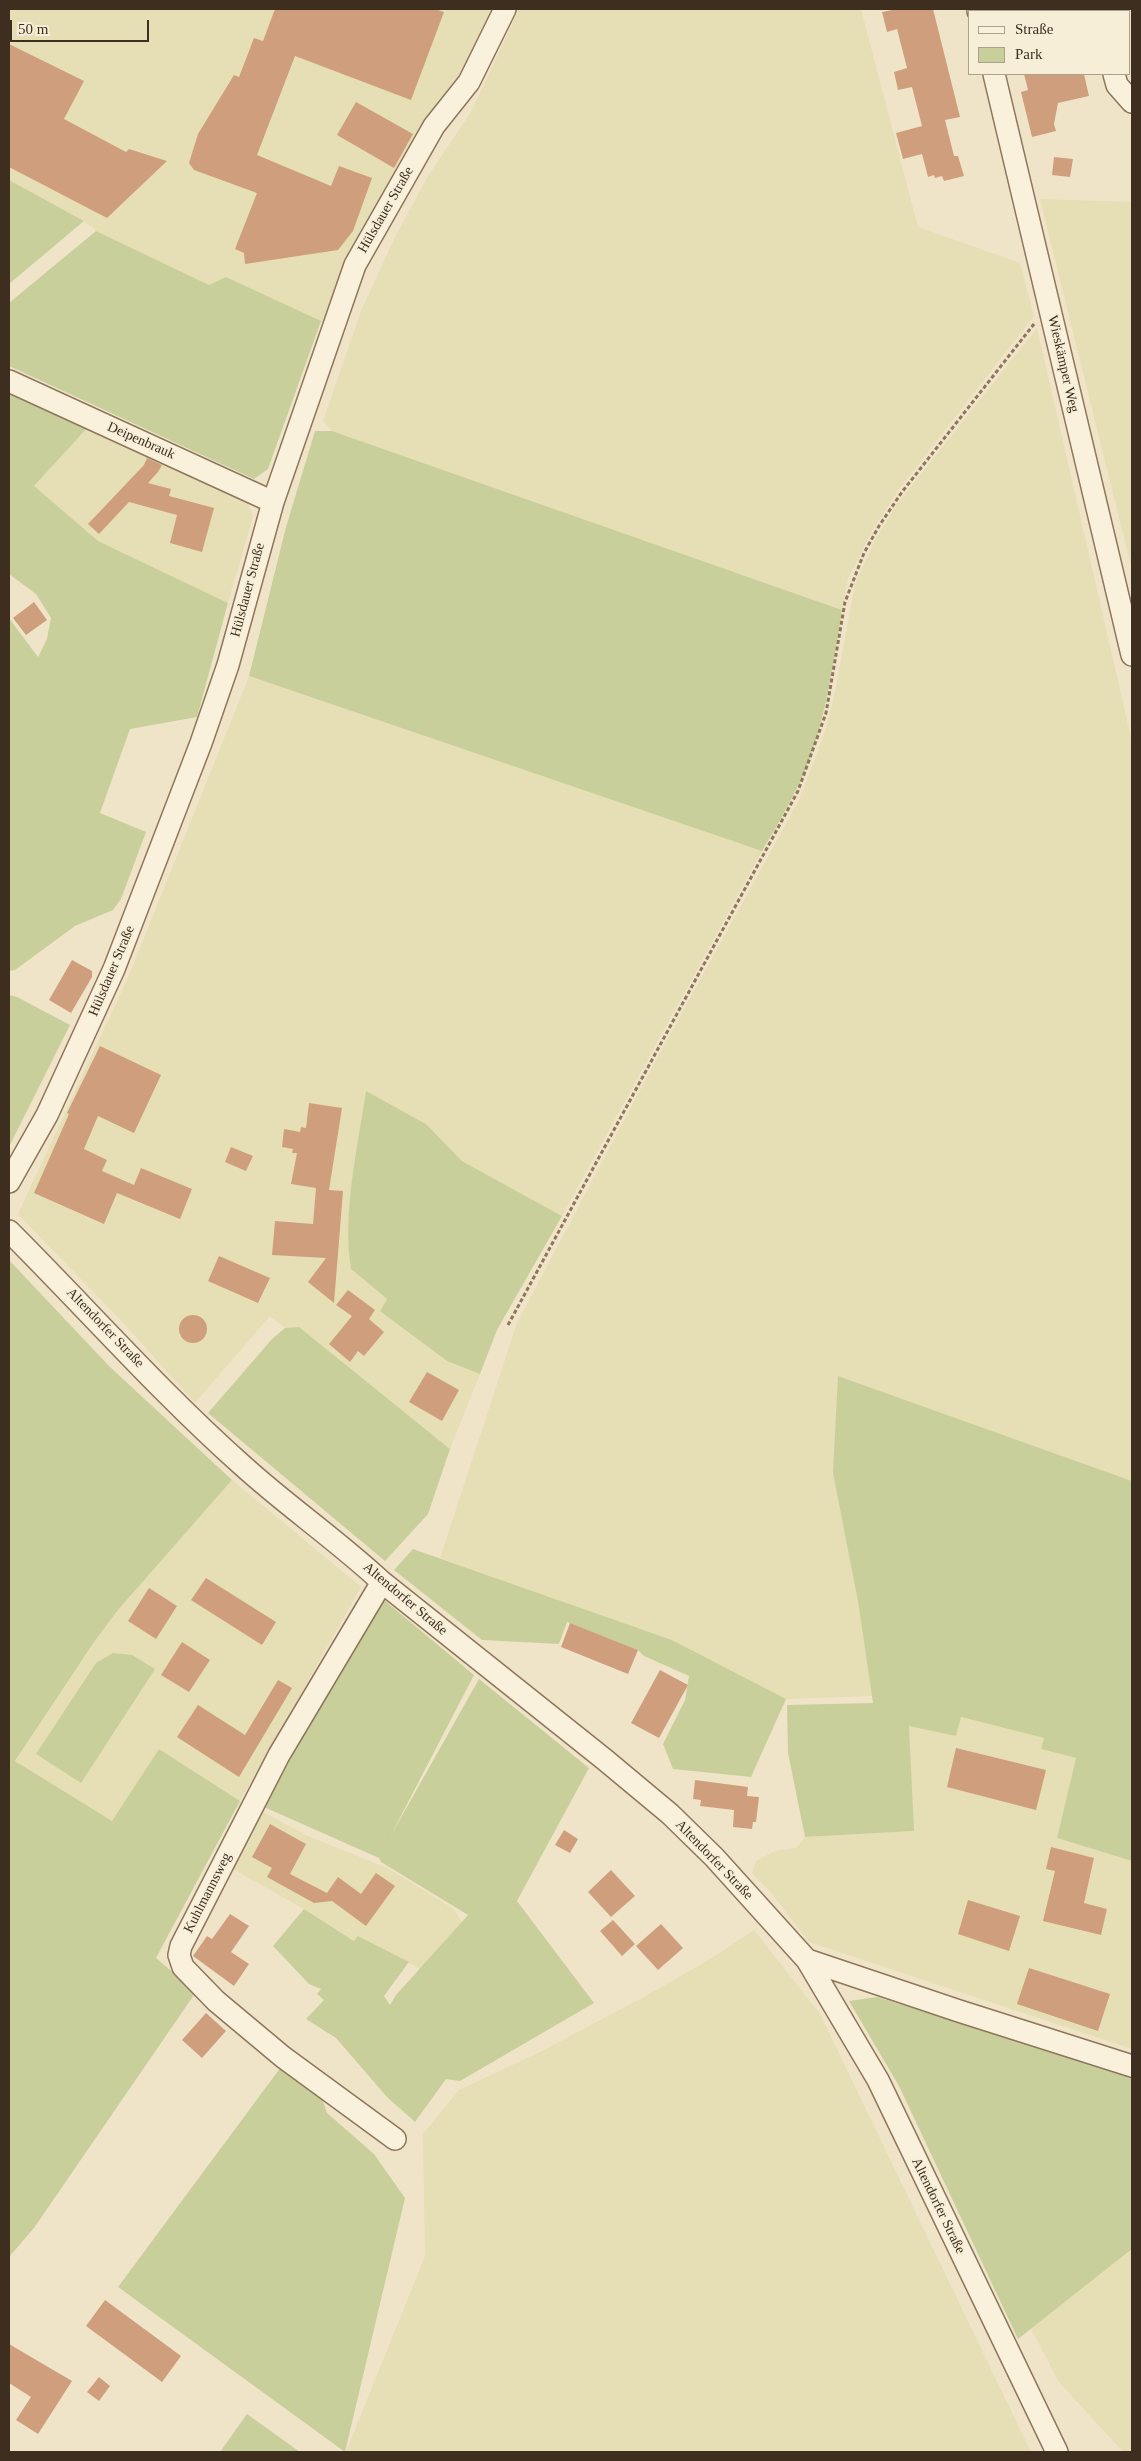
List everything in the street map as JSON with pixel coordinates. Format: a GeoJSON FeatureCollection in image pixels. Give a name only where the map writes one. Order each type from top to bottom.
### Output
{"type":"FeatureCollection","features":[{"type":"Feature","properties":{"kind":"street","name":"Hülsdauer Straße"},"geometry":{"type":"LineString","coordinates":[[9,1182],[47,1115],[114,969],[201,743],[225,674],[273,502],[354,265],[434,126],[469,82],[506,9]]}},
{"type":"Feature","properties":{"kind":"street","name":"Wieskämper Weg"},"geometry":{"type":"LineString","coordinates":[[994,75],[1132,655]]}},
{"type":"Feature","properties":{"kind":"street"},"geometry":{"type":"LineString","coordinates":[[1114,75],[1117,86],[1132,102]]}},
{"type":"Feature","properties":{"kind":"street","name":"Deipenbrauk"},"geometry":{"type":"LineString","coordinates":[[9,381],[273,502]]}},
{"type":"Feature","properties":{"kind":"street","name":"Altendorfer Straße"},"geometry":{"type":"LineString","coordinates":[[9,1231],[192,1418],[243,1466],[350,1552],[382,1582],[670,1814],[714,1857],[807,1960],[878,2080],[1057,2452]]}},
{"type":"Feature","properties":{"kind":"street","name":"Kuhlmannsweg"},"geometry":{"type":"LineString","coordinates":[[382,1582],[279,1755],[181,1946],[179,1955],[183,1967],[216,2001],[283,2057],[396,2139]]}},
{"type":"Feature","properties":{"kind":"street","name":"Altendorfer Straße"},"geometry":{"type":"LineString","coordinates":[[807,1960],[1132,2066]]}},
{"type":"Feature","properties":{"kind":"path"},"geometry":{"type":"LineString","coordinates":[[508,1325],[798,791],[826,713],[845,602],[864,553],[902,492],[1036,321],[1051,312]]}},
{"type":"Feature","properties":{"kind":"shaded area"},"geometry":{"type":"Polygon","coordinates":[[[9,9],[505,9],[332,327],[226,277],[209,285],[96,231],[84,221],[9,180],[9,9]]]}},
{"type":"Feature","properties":{"kind":"shaded area"},"geometry":{"type":"Polygon","coordinates":[[[519,9],[861,9],[918,227],[1020,263],[1034,316],[900,488],[873,529],[848,579],[842,610],[332,431],[323,421],[361,311],[395,237],[428,176],[471,112],[519,9]]]}},
{"type":"Feature","properties":{"kind":"shaded area"},"geometry":{"type":"Polygon","coordinates":[[[1040,199],[1132,202],[1132,570],[1040,199]]]}},
{"type":"Feature","properties":{"kind":"shaded area"},"geometry":{"type":"Polygon","coordinates":[[[1037,328],[1132,742],[1132,1481],[838,1376],[858,1601],[872,1696],[786,1699],[672,1640],[440,1558],[517,1323],[649,1073],[800,798],[825,732],[835,692],[855,584],[873,544],[897,504],[1037,328]]]}},
{"type":"Feature","properties":{"kind":"shaded area"},"geometry":{"type":"Polygon","coordinates":[[[88,427],[248,502],[253,517],[228,603],[98,541],[33,486],[88,427]]]}},
{"type":"Feature","properties":{"kind":"shaded area"},"geometry":{"type":"Polygon","coordinates":[[[249,676],[762,851],[562,1216],[462,1161],[426,1124],[366,1091],[350,1206],[349,1256],[351,1269],[387,1299],[380,1310],[447,1361],[480,1374],[450,1449],[299,1327],[285,1328],[270,1316],[195,1403],[128,1328],[18,1214],[130,973],[249,676]]]}},
{"type":"Feature","properties":{"kind":"shaded area"},"geometry":{"type":"Polygon","coordinates":[[[232,1480],[361,1587],[240,1801],[159,1749],[112,1822],[15,1761],[94,1642],[118,1610],[232,1480]]]}},
{"type":"Feature","properties":{"kind":"shaded area"},"geometry":{"type":"Polygon","coordinates":[[[961,1717],[1044,1738],[1041,1749],[1076,1758],[1057,1838],[1132,1861],[1132,2049],[809,1942],[773,1895],[752,1873],[756,1861],[775,1851],[796,1848],[805,1837],[913,1831],[909,1725],[956,1736],[961,1717]]]}},
{"type":"Feature","properties":{"kind":"shaded area"},"geometry":{"type":"Polygon","coordinates":[[[263,1812],[308,1836],[387,1868],[454,1909],[462,1922],[420,1969],[358,1936],[355,1941],[304,1909],[231,1868],[263,1812]]]}},
{"type":"Feature","properties":{"kind":"shaded area"},"geometry":{"type":"Polygon","coordinates":[[[754,1930],[820,2014],[1031,2452],[346,2452],[425,2256],[423,2134],[459,2090],[540,2052],[642,1998],[712,1958],[754,1930]]]}},
{"type":"Feature","properties":{"kind":"shaded area"},"geometry":{"type":"Polygon","coordinates":[[[1132,2249],[1132,2452],[1123,2452],[1059,2382],[1031,2329],[1132,2249]]]}},
{"type":"Feature","properties":{"kind":"green space"},"geometry":{"type":"Polygon","coordinates":[[[9,180],[84,221],[9,284],[9,180]]]}},
{"type":"Feature","properties":{"kind":"green space"},"geometry":{"type":"Polygon","coordinates":[[[96,231],[209,285],[226,277],[321,321],[268,469],[254,479],[9,366],[9,303],[96,231]]]}},
{"type":"Feature","properties":{"kind":"green space"},"geometry":{"type":"Polygon","coordinates":[[[9,393],[88,427],[34,486],[98,541],[228,603],[197,717],[130,729],[100,813],[146,832],[121,899],[113,910],[75,926],[15,970],[9,971],[9,618],[38,657],[47,639],[51,618],[36,594],[9,574],[9,393]]]}},
{"type":"Feature","properties":{"kind":"green space"},"geometry":{"type":"Polygon","coordinates":[[[315,431],[332,431],[842,610],[831,677],[815,742],[799,784],[762,851],[249,676],[286,527],[315,431]]]}},
{"type":"Feature","properties":{"kind":"green space"},"geometry":{"type":"Polygon","coordinates":[[[9,995],[17,997],[70,1025],[9,1147],[9,995]]]}},
{"type":"Feature","properties":{"kind":"green space"},"geometry":{"type":"Polygon","coordinates":[[[366,1091],[426,1124],[462,1161],[562,1216],[497,1330],[480,1374],[447,1361],[380,1311],[387,1299],[351,1269],[348,1225],[355,1157],[366,1091]]]}},
{"type":"Feature","properties":{"kind":"green space"},"geometry":{"type":"Polygon","coordinates":[[[9,1260],[109,1366],[232,1480],[118,1610],[94,1642],[15,1761],[112,1821],[159,1749],[240,1801],[156,1958],[196,1992],[34,2228],[9,2257],[9,1260]]]}},
{"type":"Feature","properties":{"kind":"green space"},"geometry":{"type":"Polygon","coordinates":[[[299,1327],[450,1449],[428,1514],[385,1561],[208,1413],[272,1339],[285,1328],[299,1327]]]}},
{"type":"Feature","properties":{"kind":"green space"},"geometry":{"type":"Polygon","coordinates":[[[838,1376],[1132,1481],[1132,1861],[1057,1838],[1076,1758],[1041,1749],[1044,1738],[961,1717],[956,1736],[909,1726],[914,1831],[805,1837],[788,1753],[787,1705],[873,1703],[858,1601],[833,1473],[838,1376]]]}},
{"type":"Feature","properties":{"kind":"green space"},"geometry":{"type":"Polygon","coordinates":[[[413,1549],[672,1640],[786,1699],[751,1777],[673,1769],[663,1744],[685,1700],[689,1676],[644,1656],[638,1650],[567,1622],[559,1644],[482,1640],[394,1570],[413,1549]]]}},
{"type":"Feature","properties":{"kind":"green space"},"geometry":{"type":"Polygon","coordinates":[[[384,1600],[474,1675],[390,1837],[479,1679],[589,1768],[517,1901],[594,2003],[460,2081],[446,2079],[415,2122],[387,2097],[336,2038],[306,2019],[324,2000],[317,1994],[321,1989],[309,1984],[273,1946],[304,1909],[354,1941],[358,1936],[409,1962],[384,1996],[390,2005],[396,1995],[468,1915],[381,1862],[379,1858],[264,1807],[328,1692],[384,1600]]]}},
{"type":"Feature","properties":{"kind":"green space"},"geometry":{"type":"Polygon","coordinates":[[[113,1653],[132,1655],[155,1669],[81,1783],[36,1754],[96,1663],[113,1653]]]}},
{"type":"Feature","properties":{"kind":"green space"},"geometry":{"type":"Polygon","coordinates":[[[877,1997],[1132,2076],[1132,2249],[1018,2339],[899,2086],[849,2001],[877,1997]]]}},
{"type":"Feature","properties":{"kind":"green space"},"geometry":{"type":"Polygon","coordinates":[[[281,2067],[321,2096],[327,2113],[374,2154],[405,2198],[345,2452],[118,2287],[281,2067]]]}},
{"type":"Feature","properties":{"kind":"green space"},"geometry":{"type":"Polygon","coordinates":[[[247,2414],[300,2452],[220,2452],[247,2414]]]}},
{"type":"Feature","properties":{"kind":"building"},"geometry":{"type":"Polygon","coordinates":[[[275,9],[435,9],[444,12],[411,100],[295,56],[257,155],[331,186],[339,166],[372,178],[353,231],[338,250],[245,264],[244,253],[235,249],[257,193],[194,170],[189,163],[198,134],[234,75],[239,77],[254,38],[263,41],[275,9]]]}},
{"type":"Feature","properties":{"kind":"building"},"geometry":{"type":"Polygon","coordinates":[[[897,9],[933,9],[960,117],[945,120],[954,156],[958,156],[964,176],[944,181],[942,176],[935,178],[934,175],[928,177],[922,154],[903,159],[896,133],[922,126],[912,87],[898,90],[894,72],[907,68],[897,29],[887,32],[882,12],[897,9]]]}},
{"type":"Feature","properties":{"kind":"building"},"geometry":{"type":"Polygon","coordinates":[[[9,44],[84,81],[64,119],[126,152],[129,149],[167,161],[107,218],[9,167],[9,44]]]}},
{"type":"Feature","properties":{"kind":"building"},"geometry":{"type":"Polygon","coordinates":[[[1024,75],[1084,75],[1089,96],[1058,103],[1054,124],[1056,131],[1032,137],[1021,92],[1028,90],[1024,75]]]}},
{"type":"Feature","properties":{"kind":"building"},"geometry":{"type":"Polygon","coordinates":[[[356,102],[413,134],[394,168],[337,135],[356,102]]]}},
{"type":"Feature","properties":{"kind":"building"},"geometry":{"type":"Polygon","coordinates":[[[1054,157],[1073,159],[1070,177],[1052,175],[1054,157]]]}},
{"type":"Feature","properties":{"kind":"building"},"geometry":{"type":"Polygon","coordinates":[[[147,458],[162,465],[148,483],[171,489],[169,496],[214,508],[202,552],[170,543],[177,515],[129,502],[99,534],[88,524],[144,465],[147,458]]]}},
{"type":"Feature","properties":{"kind":"building"},"geometry":{"type":"Polygon","coordinates":[[[34,602],[47,620],[26,635],[13,618],[34,602]]]}},
{"type":"Feature","properties":{"kind":"building"},"geometry":{"type":"Polygon","coordinates":[[[72,960],[92,971],[92,977],[71,1013],[49,1000],[72,960]]]}},
{"type":"Feature","properties":{"kind":"building"},"geometry":{"type":"Polygon","coordinates":[[[100,1046],[161,1075],[134,1133],[98,1116],[84,1149],[107,1160],[102,1171],[134,1185],[141,1168],[192,1189],[180,1219],[117,1193],[104,1224],[34,1193],[69,1114],[67,1113],[100,1046]]]}},
{"type":"Feature","properties":{"kind":"building"},"geometry":{"type":"Polygon","coordinates":[[[309,1103],[342,1108],[329,1190],[343,1191],[334,1303],[308,1282],[326,1258],[272,1255],[275,1221],[313,1224],[316,1188],[291,1184],[297,1153],[292,1153],[293,1149],[282,1147],[284,1129],[300,1132],[301,1127],[306,1128],[309,1103]]]}},
{"type":"Feature","properties":{"kind":"building"},"geometry":{"type":"Polygon","coordinates":[[[231,1147],[253,1156],[246,1171],[225,1162],[231,1147]]]}},
{"type":"Feature","properties":{"kind":"building"},"geometry":{"type":"Polygon","coordinates":[[[219,1256],[270,1278],[258,1303],[208,1281],[219,1256]]]}},
{"type":"Feature","properties":{"kind":"building"},"geometry":{"type":"Polygon","coordinates":[[[348,1290],[375,1310],[369,1319],[384,1332],[364,1356],[358,1351],[350,1362],[329,1344],[352,1316],[336,1305],[348,1290]]]}},
{"type":"Feature","properties":{"kind":"building"},"geometry":{"type":"Polygon","coordinates":[[[193,1315],[203,1319],[207,1329],[203,1339],[193,1343],[183,1339],[179,1329],[183,1319],[193,1315]]]}},
{"type":"Feature","properties":{"kind":"building"},"geometry":{"type":"Polygon","coordinates":[[[427,1372],[459,1390],[442,1421],[409,1402],[427,1372]]]}},
{"type":"Feature","properties":{"kind":"building"},"geometry":{"type":"Polygon","coordinates":[[[206,1578],[276,1622],[262,1645],[191,1600],[206,1578]]]}},
{"type":"Feature","properties":{"kind":"building"},"geometry":{"type":"Polygon","coordinates":[[[149,1588],[177,1606],[156,1639],[128,1621],[149,1588]]]}},
{"type":"Feature","properties":{"kind":"building"},"geometry":{"type":"Polygon","coordinates":[[[570,1623],[638,1650],[628,1674],[561,1647],[570,1623]]]}},
{"type":"Feature","properties":{"kind":"building"},"geometry":{"type":"Polygon","coordinates":[[[182,1642],[210,1660],[189,1692],[161,1675],[182,1642]]]}},
{"type":"Feature","properties":{"kind":"building"},"geometry":{"type":"Polygon","coordinates":[[[660,1670],[688,1685],[659,1738],[631,1723],[660,1670]]]}},
{"type":"Feature","properties":{"kind":"building"},"geometry":{"type":"Polygon","coordinates":[[[278,1680],[292,1688],[239,1777],[177,1737],[198,1705],[245,1735],[278,1680]]]}},
{"type":"Feature","properties":{"kind":"building"},"geometry":{"type":"Polygon","coordinates":[[[956,1748],[1046,1770],[1036,1810],[947,1787],[956,1748]]]}},
{"type":"Feature","properties":{"kind":"building"},"geometry":{"type":"Polygon","coordinates":[[[695,1780],[748,1787],[747,1796],[759,1797],[756,1822],[753,1822],[752,1829],[733,1827],[734,1810],[700,1806],[701,1800],[693,1799],[695,1780]]]}},
{"type":"Feature","properties":{"kind":"building"},"geometry":{"type":"Polygon","coordinates":[[[270,1824],[306,1844],[290,1874],[327,1893],[338,1877],[361,1894],[376,1873],[395,1886],[366,1926],[332,1901],[314,1903],[267,1877],[272,1868],[252,1857],[270,1824]]]}},
{"type":"Feature","properties":{"kind":"building"},"geometry":{"type":"Polygon","coordinates":[[[564,1830],[578,1839],[570,1853],[555,1845],[564,1830]]]}},
{"type":"Feature","properties":{"kind":"building"},"geometry":{"type":"Polygon","coordinates":[[[1051,1847],[1094,1858],[1084,1903],[1107,1909],[1101,1935],[1043,1921],[1055,1871],[1046,1869],[1051,1847]]]}},
{"type":"Feature","properties":{"kind":"building"},"geometry":{"type":"Polygon","coordinates":[[[611,1870],[635,1896],[611,1917],[588,1892],[611,1870]]]}},
{"type":"Feature","properties":{"kind":"building"},"geometry":{"type":"Polygon","coordinates":[[[968,1900],[1020,1916],[1009,1951],[958,1934],[968,1900]]]}},
{"type":"Feature","properties":{"kind":"building"},"geometry":{"type":"Polygon","coordinates":[[[230,1914],[249,1926],[231,1952],[249,1964],[234,1986],[193,1956],[207,1936],[212,1939],[230,1914]]]}},
{"type":"Feature","properties":{"kind":"building"},"geometry":{"type":"Polygon","coordinates":[[[613,1920],[635,1944],[622,1956],[600,1931],[613,1920]]]}},
{"type":"Feature","properties":{"kind":"building"},"geometry":{"type":"Polygon","coordinates":[[[661,1924],[683,1948],[658,1970],[636,1946],[661,1924]]]}},
{"type":"Feature","properties":{"kind":"building"},"geometry":{"type":"Polygon","coordinates":[[[1029,1968],[1110,1994],[1098,2031],[1017,2004],[1029,1968]]]}},
{"type":"Feature","properties":{"kind":"building"},"geometry":{"type":"Polygon","coordinates":[[[206,2013],[226,2031],[202,2058],[182,2040],[206,2013]]]}},
{"type":"Feature","properties":{"kind":"building"},"geometry":{"type":"Polygon","coordinates":[[[105,2300],[181,2356],[162,2382],[86,2326],[105,2300]]]}},
{"type":"Feature","properties":{"kind":"building"},"geometry":{"type":"Polygon","coordinates":[[[9,2344],[72,2381],[38,2434],[16,2420],[31,2397],[9,2383],[9,2344]]]}},
{"type":"Feature","properties":{"kind":"building"},"geometry":{"type":"Polygon","coordinates":[[[99,2377],[110,2386],[99,2401],[87,2392],[99,2377]]]}}]}
